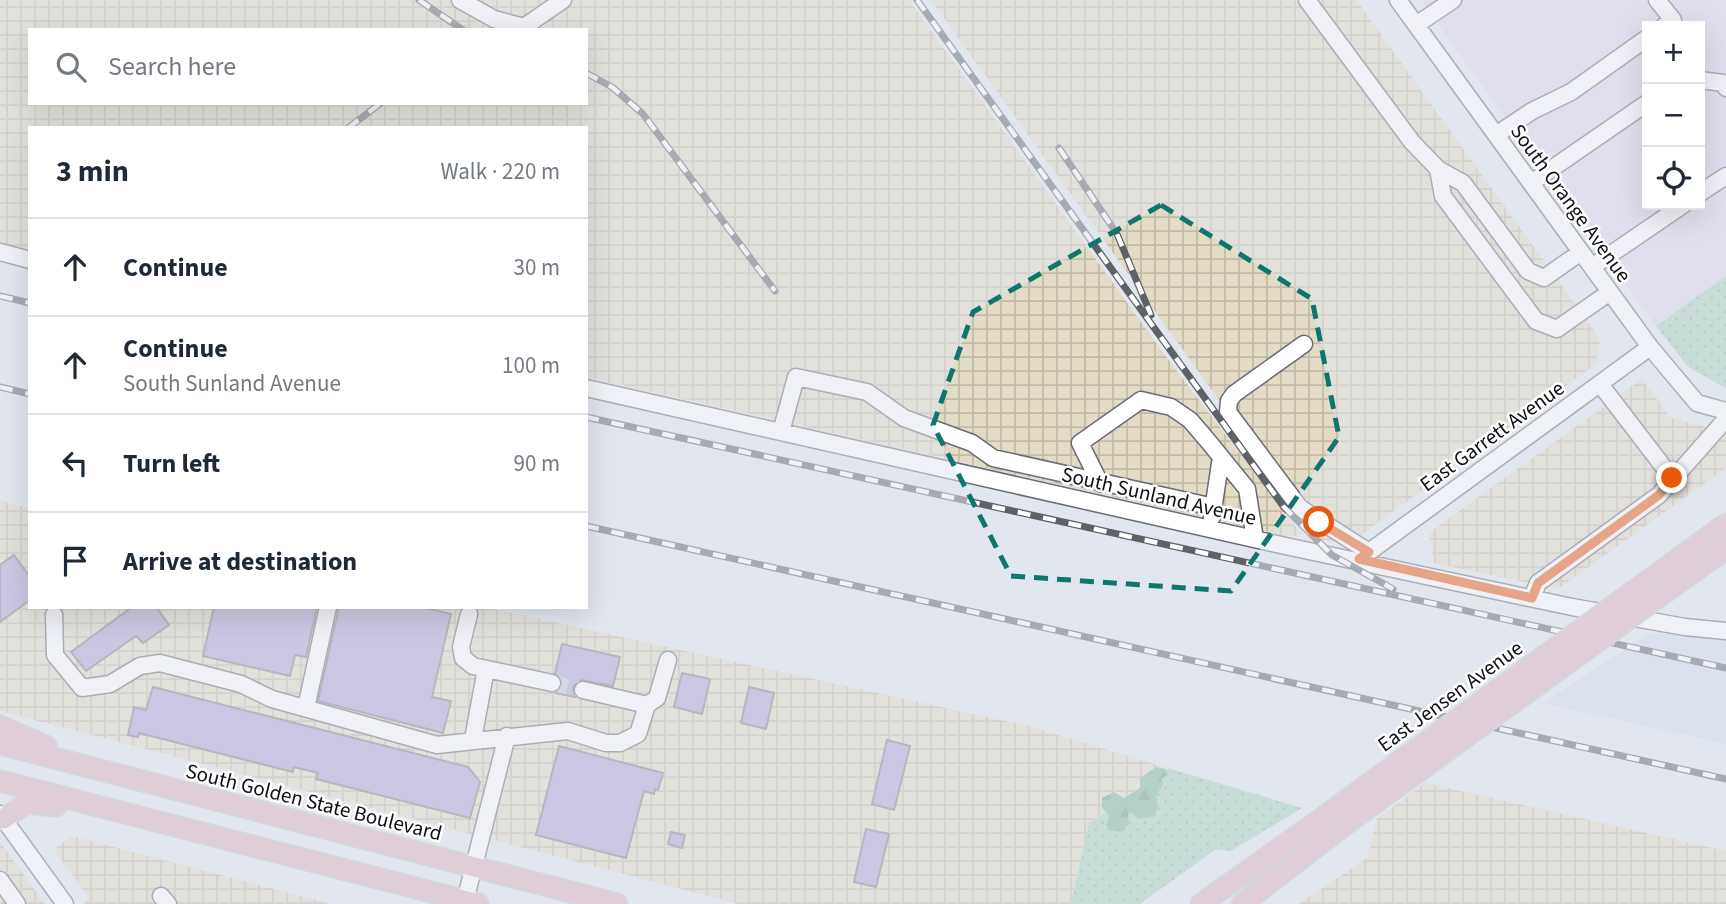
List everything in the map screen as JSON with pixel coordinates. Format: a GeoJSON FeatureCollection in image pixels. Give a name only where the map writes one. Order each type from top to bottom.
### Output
{"type":"FeatureCollection","features":[{"type":"Feature","properties":{"kind":"main road","name":"East Jensen Avenue"},"geometry":{"type":"LineString","coordinates":[[1201,904],[1726,524]]}},
{"type":"Feature","properties":{"kind":"main road","name":"East Jensen Avenue"},"geometry":{"type":"LineString","coordinates":[[1242,904],[1346,824],[1726,549]]}},
{"type":"Feature","properties":{"kind":"main road"},"geometry":{"type":"LineString","coordinates":[[0,726],[101,771]]}},
{"type":"Feature","properties":{"kind":"main road","name":"South Golden State Boulevard"},"geometry":{"type":"LineString","coordinates":[[0,744],[617,904]]}},
{"type":"Feature","properties":{"kind":"main road"},"geometry":{"type":"LineString","coordinates":[[0,781],[471,902]]}},
{"type":"Feature","properties":{"kind":"main road"},"geometry":{"type":"LineString","coordinates":[[1,818],[27,803],[36,802],[174,826]]}},
{"type":"Feature","properties":{"kind":"main road"},"geometry":{"type":"LineString","coordinates":[[1189,904],[1267,855]]}},
{"type":"Feature","properties":{"kind":"street"},"geometry":{"type":"LineString","coordinates":[[460,0],[494,19],[524,27],[563,0]]}},
{"type":"Feature","properties":{"kind":"street"},"geometry":{"type":"LineString","coordinates":[[1307,0],[1412,142],[1438,169],[1463,183],[1528,271],[1536,277],[1550,275],[1581,252]]}},
{"type":"Feature","properties":{"kind":"street","name":"South Orange Avenue"},"geometry":{"type":"LineString","coordinates":[[1398,0],[1650,347],[1697,403],[1726,411]]}},
{"type":"Feature","properties":{"kind":"street"},"geometry":{"type":"LineString","coordinates":[[1416,25],[1453,0]]}},
{"type":"Feature","properties":{"kind":"street"},"geometry":{"type":"LineString","coordinates":[[1657,0],[1671,21]]}},
{"type":"Feature","properties":{"kind":"street"},"geometry":{"type":"LineString","coordinates":[[1496,135],[1532,111],[1571,92],[1642,42]]}},
{"type":"Feature","properties":{"kind":"street"},"geometry":{"type":"LineString","coordinates":[[1705,81],[1723,83],[1726,88]]}},
{"type":"Feature","properties":{"kind":"street"},"geometry":{"type":"LineString","coordinates":[[1531,183],[1642,106]]}},
{"type":"Feature","properties":{"kind":"street"},"geometry":{"type":"LineString","coordinates":[[1438,169],[1443,196],[1536,321],[1557,328],[1610,292]]}},
{"type":"Feature","properties":{"kind":"street"},"geometry":{"type":"LineString","coordinates":[[1705,190],[1726,176]]}},
{"type":"Feature","properties":{"kind":"street"},"geometry":{"type":"LineString","coordinates":[[1592,267],[1676,210]]}},
{"type":"Feature","properties":{"kind":"street"},"geometry":{"type":"LineString","coordinates":[[0,252],[28,259]]}},
{"type":"Feature","properties":{"kind":"street"},"geometry":{"type":"LineString","coordinates":[[1304,344],[1234,394],[1229,401],[1228,412],[1300,508],[1364,556]]}},
{"type":"Feature","properties":{"kind":"street","name":"East Garrett Avenue"},"geometry":{"type":"LineString","coordinates":[[1364,556],[1650,347]]}},
{"type":"Feature","properties":{"kind":"street"},"geometry":{"type":"LineString","coordinates":[[781,432],[796,377],[867,392],[904,418],[972,443],[993,458],[1213,507]]}},
{"type":"Feature","properties":{"kind":"street"},"geometry":{"type":"LineString","coordinates":[[1600,384],[1672,478]]}},
{"type":"Feature","properties":{"kind":"street","name":"South Sunland Avenue"},"geometry":{"type":"LineString","coordinates":[[588,388],[1255,539],[1364,556],[1532,598],[1685,628],[1726,631]]}},
{"type":"Feature","properties":{"kind":"street"},"geometry":{"type":"LineString","coordinates":[[1100,483],[1080,443],[1141,400],[1171,407],[1190,420],[1247,489],[1255,539]]}},
{"type":"Feature","properties":{"kind":"street"},"geometry":{"type":"LineString","coordinates":[[1532,598],[1538,583],[1659,495],[1726,419]]}},
{"type":"Feature","properties":{"kind":"street"},"geometry":{"type":"LineString","coordinates":[[1210,529],[1221,457]]}},
{"type":"Feature","properties":{"kind":"street"},"geometry":{"type":"LineString","coordinates":[[306,709],[328,609]]}},
{"type":"Feature","properties":{"kind":"street"},"geometry":{"type":"LineString","coordinates":[[469,614],[461,647],[463,659],[473,666],[552,684]]}},
{"type":"Feature","properties":{"kind":"street"},"geometry":{"type":"LineString","coordinates":[[54,615],[55,655],[82,688],[110,684],[140,666],[160,663],[241,684],[272,699],[437,745],[473,739],[568,731],[606,743],[620,743],[638,734],[647,705],[657,698],[668,660]]}},
{"type":"Feature","properties":{"kind":"street"},"geometry":{"type":"LineString","coordinates":[[473,739],[485,669]]}},
{"type":"Feature","properties":{"kind":"street"},"geometry":{"type":"LineString","coordinates":[[583,691],[647,705]]}},
{"type":"Feature","properties":{"kind":"street"},"geometry":{"type":"LineString","coordinates":[[471,902],[473,867],[507,736]]}},
{"type":"Feature","properties":{"kind":"street"},"geometry":{"type":"LineString","coordinates":[[1,818],[65,904]]}},
{"type":"Feature","properties":{"kind":"street"},"geometry":{"type":"LineString","coordinates":[[0,880],[17,904]]}},
{"type":"Feature","properties":{"kind":"highlighted area"},"geometry":{"type":"Polygon","coordinates":[[[1161,205],[1312,299],[1339,437],[1231,591],[1011,576],[933,425],[973,312],[1161,205]]]}},
{"type":"Feature","properties":{"kind":"shaded area"},"geometry":{"type":"Polygon","coordinates":[[[0,0],[909,0],[1164,354],[1302,535],[1287,536],[588,377],[588,126],[28,126],[28,256],[0,249],[0,0]]]}},
{"type":"Feature","properties":{"kind":"shaded area"},"geometry":{"type":"Polygon","coordinates":[[[931,0],[1356,0],[1600,339],[1596,364],[1347,545],[1319,539],[931,0]]]}},
{"type":"Feature","properties":{"kind":"shaded area"},"geometry":{"type":"Polygon","coordinates":[[[1726,0],[1726,276],[1656,326],[1422,2],[1726,0]]]}},
{"type":"Feature","properties":{"kind":"shaded area"},"geometry":{"type":"Polygon","coordinates":[[[1642,379],[1671,418],[1726,432],[1726,468],[1558,589],[1434,563],[1429,533],[1642,379]]]}},
{"type":"Feature","properties":{"kind":"shaded area"},"geometry":{"type":"Polygon","coordinates":[[[0,501],[28,508],[28,609],[494,609],[1028,726],[1171,769],[1089,823],[1071,904],[739,904],[0,711],[0,501]]]}},
{"type":"Feature","properties":{"kind":"shaded area"},"geometry":{"type":"Polygon","coordinates":[[[1650,633],[1726,640],[1726,744],[1543,703],[1650,633]]]}},
{"type":"Feature","properties":{"kind":"shaded area"},"geometry":{"type":"Polygon","coordinates":[[[1425,783],[1726,851],[1726,904],[1299,904],[1367,858],[1377,819],[1425,783]]]}},
{"type":"Feature","properties":{"kind":"shaded area"},"geometry":{"type":"Polygon","coordinates":[[[72,836],[331,904],[84,904],[89,898],[54,850],[72,836]]]}},
{"type":"Feature","properties":{"kind":"shaded area"},"geometry":{"type":"Polygon","coordinates":[[[0,842],[45,904],[0,904],[0,842]]]}},
{"type":"Feature","properties":{"kind":"green space"},"geometry":{"type":"Polygon","coordinates":[[[1726,276],[1726,388],[1688,367],[1656,326],[1726,276]]]}},
{"type":"Feature","properties":{"kind":"green space"},"geometry":{"type":"Polygon","coordinates":[[[1156,767],[1166,769],[1169,774],[1161,779],[1163,784],[1156,796],[1158,805],[1155,816],[1138,819],[1131,812],[1128,814],[1129,824],[1121,832],[1110,830],[1106,825],[1110,816],[1102,808],[1102,798],[1114,792],[1124,798],[1140,788],[1140,778],[1156,767]]]}},
{"type":"Feature","properties":{"kind":"green space"},"geometry":{"type":"Polygon","coordinates":[[[1171,769],[1302,808],[1231,851],[1216,849],[1140,904],[1071,904],[1089,823],[1171,769]]]}},
{"type":"Feature","properties":{"kind":"building"},"geometry":{"type":"Polygon","coordinates":[[[14,555],[28,574],[28,601],[0,622],[0,565],[14,555]]]}},
{"type":"Feature","properties":{"kind":"building"},"geometry":{"type":"Polygon","coordinates":[[[129,609],[157,609],[169,625],[143,643],[136,636],[86,671],[71,652],[129,609]]]}},
{"type":"Feature","properties":{"kind":"building"},"geometry":{"type":"Polygon","coordinates":[[[214,609],[317,609],[306,657],[295,655],[290,676],[203,656],[214,609]]]}},
{"type":"Feature","properties":{"kind":"building"},"geometry":{"type":"Polygon","coordinates":[[[339,609],[430,609],[451,614],[432,697],[451,701],[443,733],[318,701],[339,609]]]}},
{"type":"Feature","properties":{"kind":"building"},"geometry":{"type":"Polygon","coordinates":[[[562,644],[620,657],[613,686],[581,680],[573,687],[575,697],[556,693],[562,685],[555,673],[562,644]]]}},
{"type":"Feature","properties":{"kind":"building"},"geometry":{"type":"Polygon","coordinates":[[[682,673],[710,679],[702,714],[674,707],[682,673]]]}},
{"type":"Feature","properties":{"kind":"building"},"geometry":{"type":"Polygon","coordinates":[[[153,687],[468,767],[480,782],[470,818],[316,779],[318,773],[294,767],[293,772],[139,733],[138,737],[128,735],[134,707],[146,710],[153,687]]]}},
{"type":"Feature","properties":{"kind":"building"},"geometry":{"type":"Polygon","coordinates":[[[749,687],[774,693],[766,729],[741,723],[749,687]]]}},
{"type":"Feature","properties":{"kind":"building"},"geometry":{"type":"Polygon","coordinates":[[[887,740],[910,746],[894,810],[872,804],[887,740]]]}},
{"type":"Feature","properties":{"kind":"building"},"geometry":{"type":"Polygon","coordinates":[[[559,746],[663,773],[658,790],[655,789],[654,794],[644,791],[626,858],[536,835],[559,746]]]}},
{"type":"Feature","properties":{"kind":"building"},"geometry":{"type":"Polygon","coordinates":[[[866,829],[889,834],[876,887],[854,882],[866,829]]]}},
{"type":"Feature","properties":{"kind":"building"},"geometry":{"type":"Polygon","coordinates":[[[671,832],[685,835],[682,848],[668,844],[671,832]]]}},
{"type":"Feature","properties":{"kind":"tunnel"},"geometry":{"type":"LineString","coordinates":[[552,683],[583,690]]}},
{"type":"Feature","properties":{"kind":"railway"},"geometry":{"type":"LineString","coordinates":[[419,0],[460,28]]}},
{"type":"Feature","properties":{"kind":"railway"},"geometry":{"type":"LineString","coordinates":[[917,0],[1283,506],[1332,555],[1393,589]]}},
{"type":"Feature","properties":{"kind":"railway"},"geometry":{"type":"LineString","coordinates":[[588,74],[612,87],[643,114],[775,291]]}},
{"type":"Feature","properties":{"kind":"railway"},"geometry":{"type":"LineString","coordinates":[[351,126],[378,105]]}},
{"type":"Feature","properties":{"kind":"railway"},"geometry":{"type":"LineString","coordinates":[[1059,148],[1117,234],[1151,315]]}},
{"type":"Feature","properties":{"kind":"railway"},"geometry":{"type":"LineString","coordinates":[[0,296],[28,303]]}},
{"type":"Feature","properties":{"kind":"railway"},"geometry":{"type":"LineString","coordinates":[[0,387],[28,394]]}},
{"type":"Feature","properties":{"kind":"railway"},"geometry":{"type":"LineString","coordinates":[[588,417],[1726,668]]}},
{"type":"Feature","properties":{"kind":"railway"},"geometry":{"type":"LineString","coordinates":[[588,526],[1726,779]]}},
{"type":"Feature","properties":{"kind":"route"},"geometry":{"type":"LineString","coordinates":[[1319,522],[1369,552],[1359,559],[1532,598],[1538,583],[1659,495],[1672,478]]}}]}
